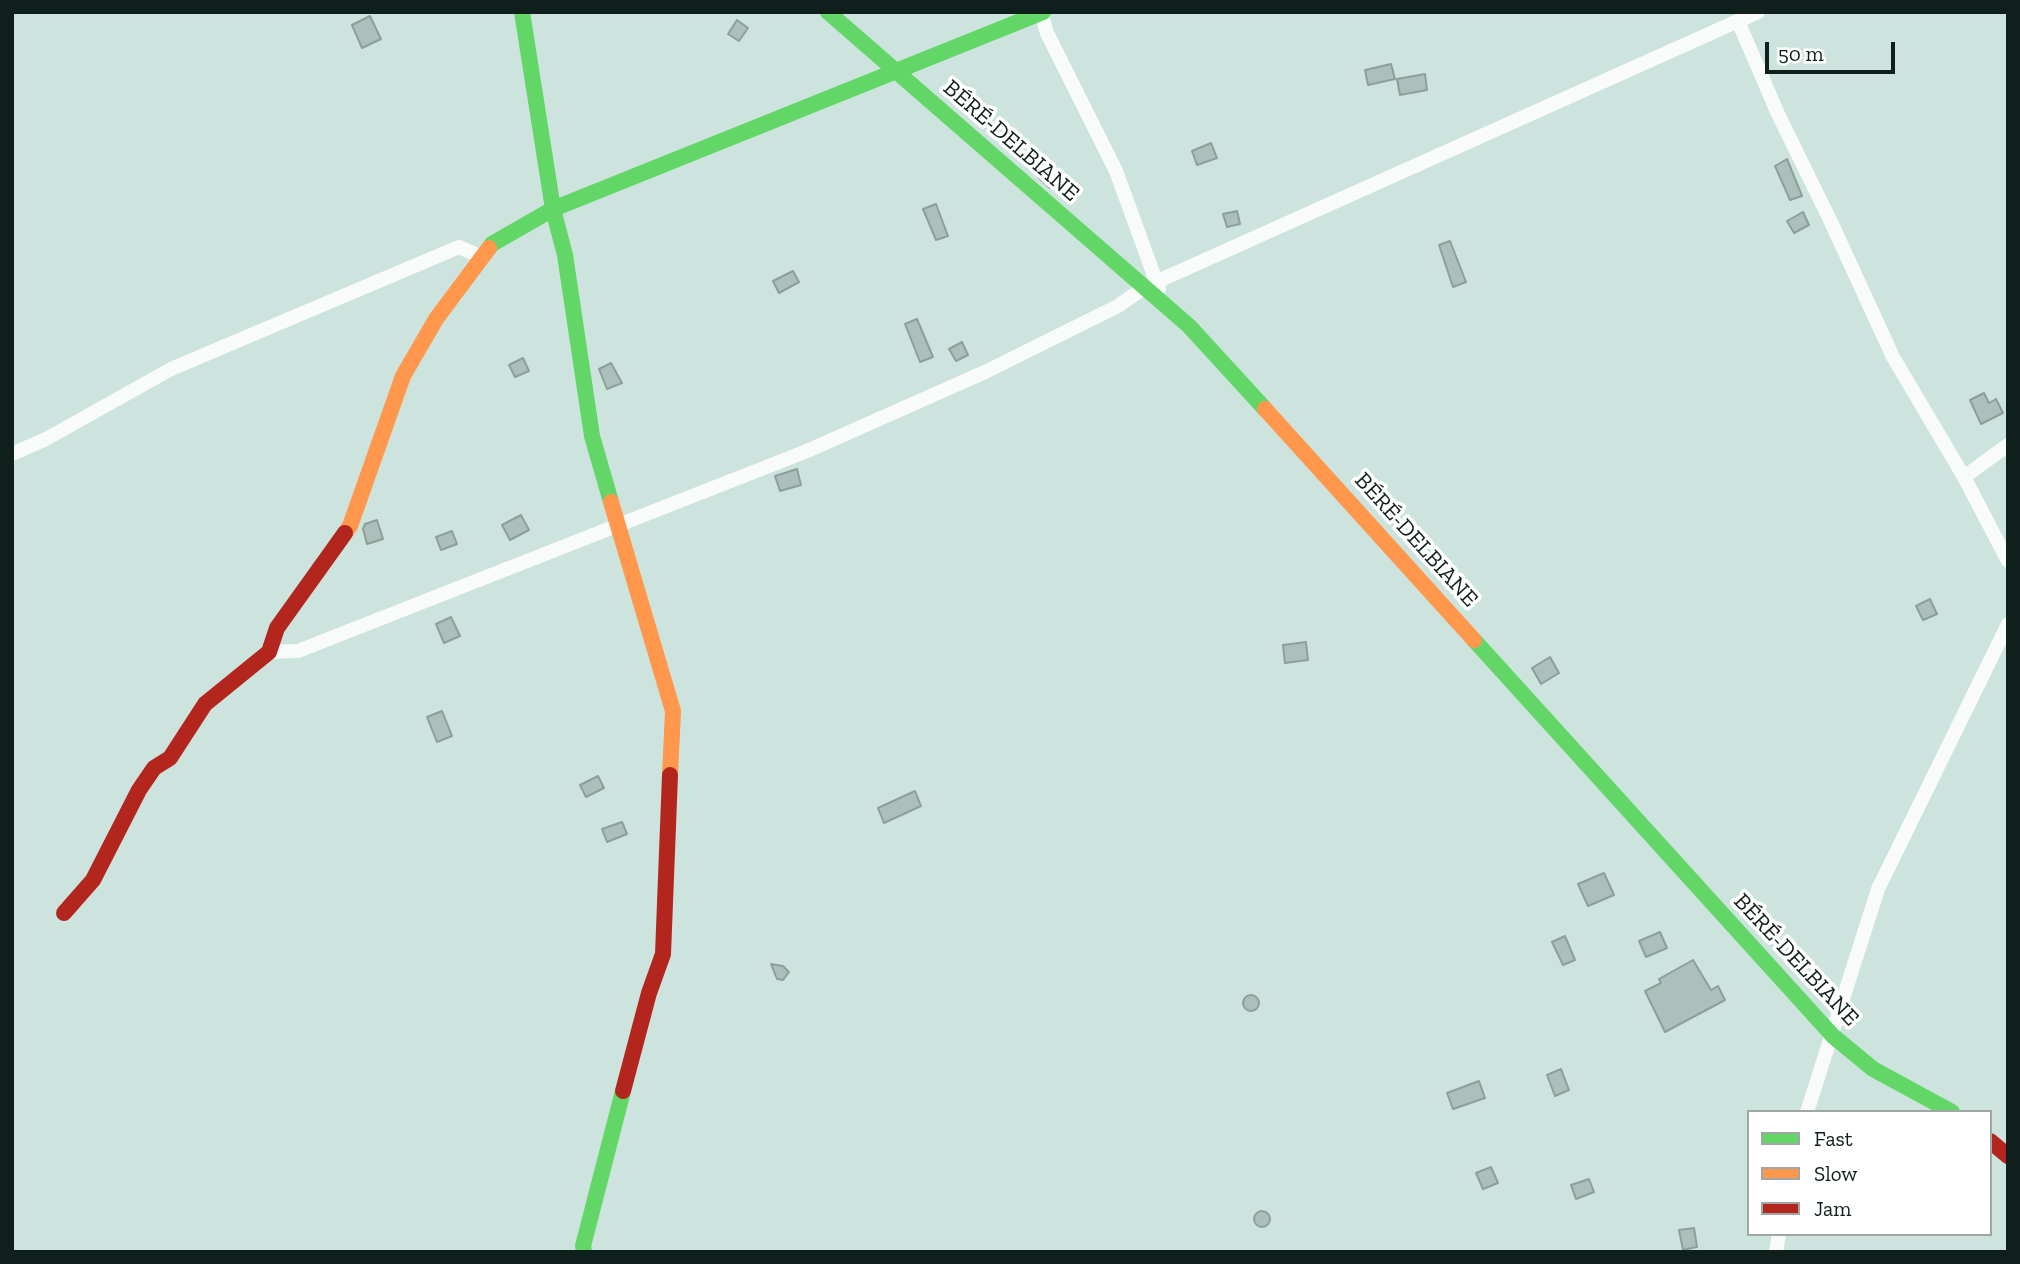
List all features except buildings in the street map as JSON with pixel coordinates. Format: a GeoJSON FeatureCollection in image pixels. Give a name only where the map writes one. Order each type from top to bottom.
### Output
{"type":"FeatureCollection","features":[{"type":"Feature","properties":{"kind":"street"},"geometry":{"type":"LineString","coordinates":[[522,12],[553,209],[565,255],[592,436],[673,711],[663,954],[649,993],[584,1252]]}},
{"type":"Feature","properties":{"kind":"street","name":"BÉRÉ-DELBIANE"},"geometry":{"type":"LineString","coordinates":[[828,12],[1150,284],[1164,304],[1208,346],[1833,1036],[1873,1069],[1948,1110]]}},
{"type":"Feature","properties":{"kind":"street"},"geometry":{"type":"LineString","coordinates":[[64,913],[93,880],[139,790],[154,768],[170,758],[205,704],[269,652],[277,628],[350,526],[403,376],[436,319],[492,244],[553,209],[1042,12],[1047,33],[1116,171],[1150,284]]}},
{"type":"Feature","properties":{"kind":"street"},"geometry":{"type":"LineString","coordinates":[[269,652],[298,651],[807,451],[985,372],[1118,306],[1150,284],[1758,12]]}},
{"type":"Feature","properties":{"kind":"street"},"geometry":{"type":"LineString","coordinates":[[1738,21],[1778,114],[1832,222],[1884,338],[1964,477],[2008,561]]}},
{"type":"Feature","properties":{"kind":"street"},"geometry":{"type":"LineString","coordinates":[[12,454],[46,439],[171,369],[459,247],[482,257]]}},
{"type":"Feature","properties":{"kind":"street"},"geometry":{"type":"LineString","coordinates":[[1964,477],[2008,445]]}},
{"type":"Feature","properties":{"kind":"street"},"geometry":{"type":"LineString","coordinates":[[1808,1110],[1878,889],[2008,624]]}},
{"type":"Feature","properties":{"kind":"street"},"geometry":{"type":"LineString","coordinates":[[1992,1143],[2008,1156]]}},
{"type":"Feature","properties":{"kind":"traffic: fast"},"geometry":{"type":"LineString","coordinates":[[522,12],[553,209],[565,255],[592,436],[611,502]]}},
{"type":"Feature","properties":{"kind":"traffic: fast"},"geometry":{"type":"LineString","coordinates":[[828,12],[1189,326],[1265,409]]}},
{"type":"Feature","properties":{"kind":"traffic: fast"},"geometry":{"type":"LineString","coordinates":[[489,248],[553,209],[1043,12]]}},
{"type":"Feature","properties":{"kind":"traffic: fast"},"geometry":{"type":"LineString","coordinates":[[1474,640],[1833,1036],[1873,1069],[1948,1110]]}},
{"type":"Feature","properties":{"kind":"traffic: fast"},"geometry":{"type":"LineString","coordinates":[[584,1252],[583,1246],[623,1091]]}},
{"type":"Feature","properties":{"kind":"traffic: slow"},"geometry":{"type":"LineString","coordinates":[[345,533],[350,526],[403,376],[436,319],[489,248]]}},
{"type":"Feature","properties":{"kind":"traffic: slow"},"geometry":{"type":"LineString","coordinates":[[1265,409],[1474,640]]}},
{"type":"Feature","properties":{"kind":"traffic: slow"},"geometry":{"type":"LineString","coordinates":[[611,502],[673,711],[670,775]]}},
{"type":"Feature","properties":{"kind":"traffic: jam"},"geometry":{"type":"LineString","coordinates":[[64,913],[93,880],[139,790],[154,768],[170,758],[205,704],[269,652],[277,628],[345,533]]}},
{"type":"Feature","properties":{"kind":"traffic: jam"},"geometry":{"type":"LineString","coordinates":[[623,1091],[649,993],[663,954],[670,775]]}},
{"type":"Feature","properties":{"kind":"traffic: jam"},"geometry":{"type":"LineString","coordinates":[[1992,1143],[2008,1156]]}}]}
